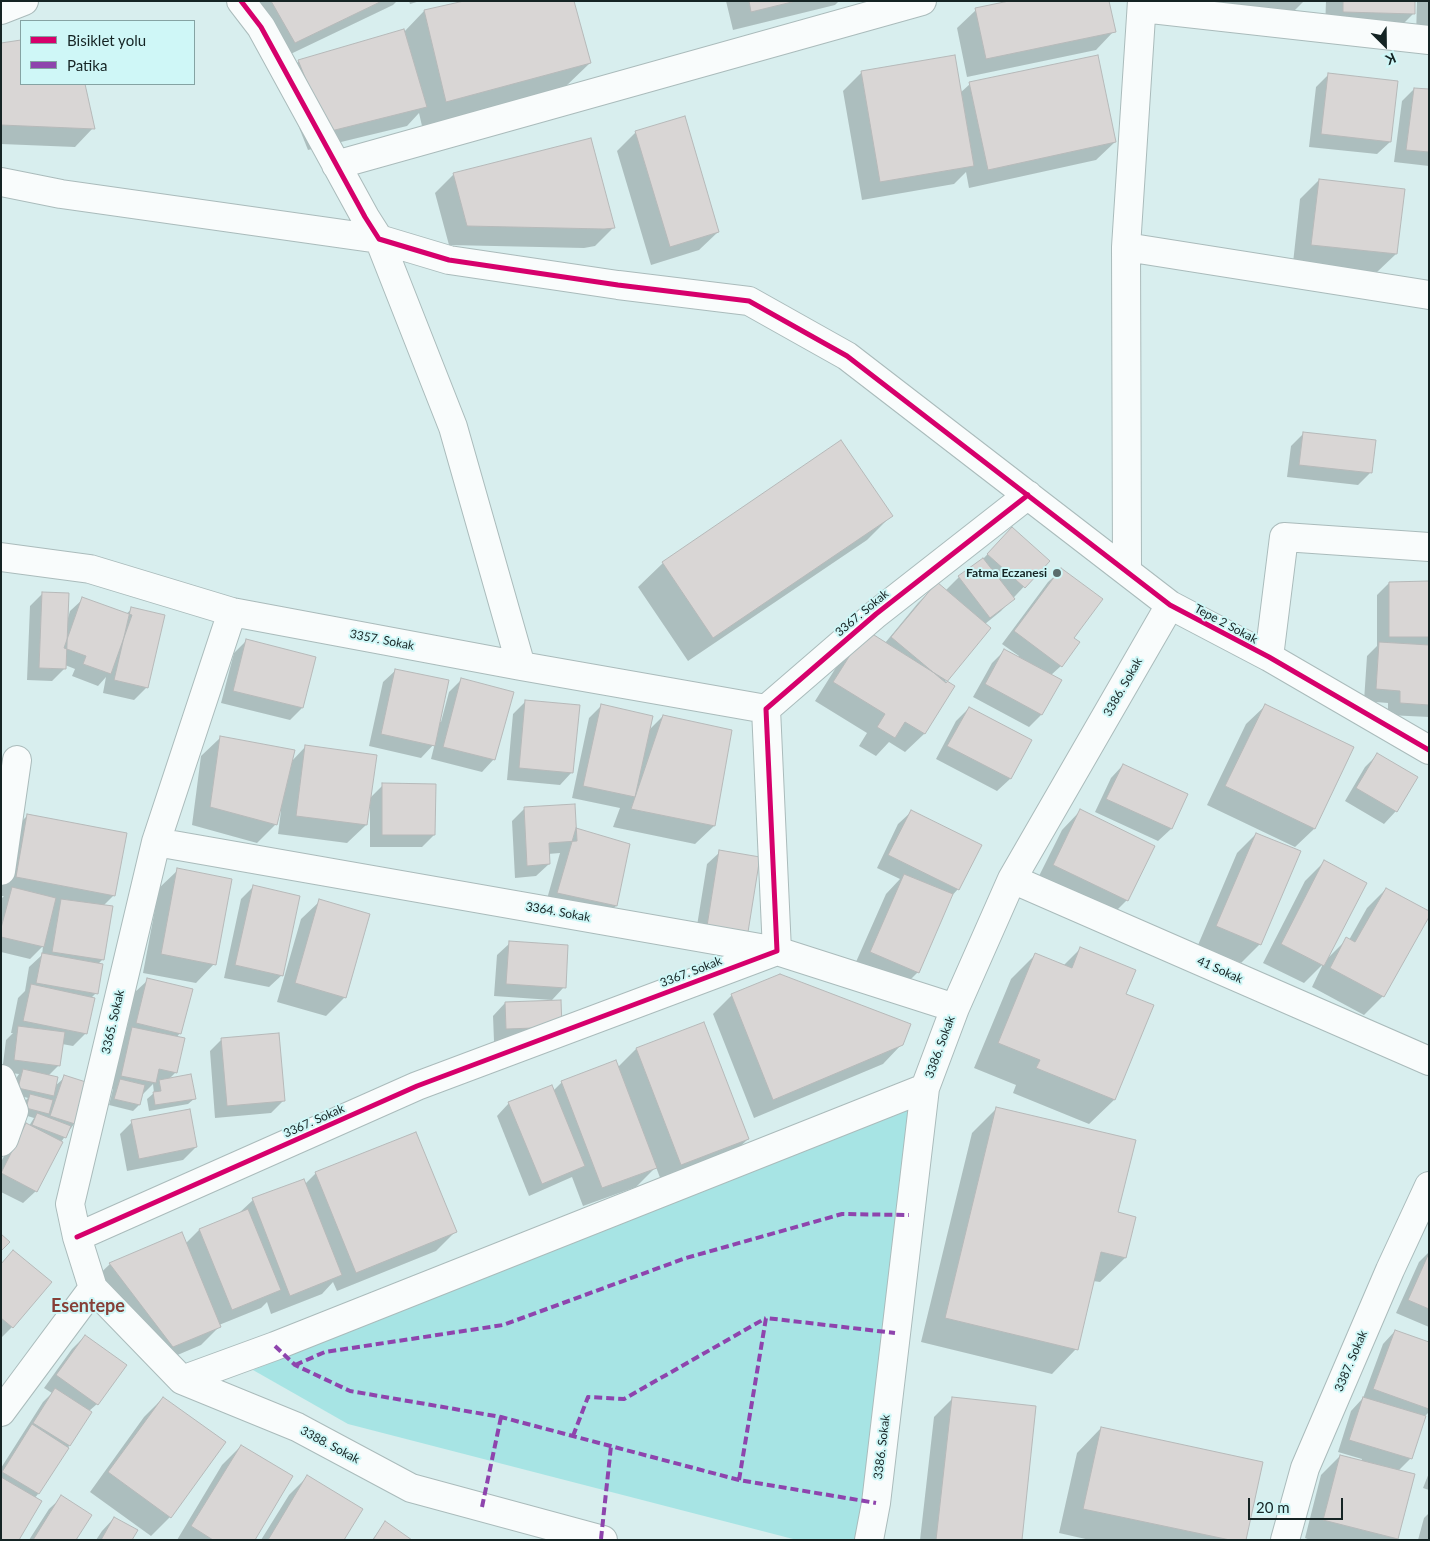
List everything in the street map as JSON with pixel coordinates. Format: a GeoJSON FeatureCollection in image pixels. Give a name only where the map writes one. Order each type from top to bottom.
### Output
{"type":"FeatureCollection","features":[{"type":"Feature","properties":{"kind":"street"},"geometry":{"type":"LineString","coordinates":[[1,10],[24,1]]}},
{"type":"Feature","properties":{"kind":"street"},"geometry":{"type":"LineString","coordinates":[[241,1],[261,27],[365,217],[379,238],[454,427],[521,666]]}},
{"type":"Feature","properties":{"kind":"street"},"geometry":{"type":"LineString","coordinates":[[336,165],[922,1]]}},
{"type":"Feature","properties":{"kind":"street"},"geometry":{"type":"LineString","coordinates":[[1127,572],[1126,247],[1142,5],[1429,40]]}},
{"type":"Feature","properties":{"kind":"street","name":"Tepe 2 Sokak"},"geometry":{"type":"LineString","coordinates":[[1,182],[62,194],[379,238],[449,260],[618,285],[749,301],[847,356],[1170,605],[1270,657],[1429,750]]}},
{"type":"Feature","properties":{"kind":"street"},"geometry":{"type":"LineString","coordinates":[[1126,247],[1429,294]]}},
{"type":"Feature","properties":{"kind":"street","name":"3367. Sokak"},"geometry":{"type":"LineString","coordinates":[[766,709],[876,614],[1028,495]]}},
{"type":"Feature","properties":{"kind":"street"},"geometry":{"type":"LineString","coordinates":[[1270,657],[1284,537],[1429,547]]}},
{"type":"Feature","properties":{"kind":"street","name":"3357. Sokak"},"geometry":{"type":"LineString","coordinates":[[1,557],[90,568],[232,612],[766,709]]}},
{"type":"Feature","properties":{"kind":"street","name":"3386. Sokak"},"geometry":{"type":"LineString","coordinates":[[869,1540],[876,1503],[925,1088],[955,1008],[1012,879],[1170,605]]}},
{"type":"Feature","properties":{"kind":"street","name":"3365. Sokak"},"geometry":{"type":"LineString","coordinates":[[93,1288],[77,1237],[70,1204],[156,842],[232,612]]}},
{"type":"Feature","properties":{"kind":"street"},"geometry":{"type":"LineString","coordinates":[[766,709],[776,951]]}},
{"type":"Feature","properties":{"kind":"street"},"geometry":{"type":"LineString","coordinates":[[1,871],[17,760]]}},
{"type":"Feature","properties":{"kind":"street","name":"3364. Sokak"},"geometry":{"type":"LineString","coordinates":[[156,842],[776,951],[955,1008]]}},
{"type":"Feature","properties":{"kind":"street","name":"41 Sokak"},"geometry":{"type":"LineString","coordinates":[[1012,879],[1429,1061]]}},
{"type":"Feature","properties":{"kind":"street","name":"3367. Sokak"},"geometry":{"type":"LineString","coordinates":[[77,1237],[417,1086],[776,951]]}},
{"type":"Feature","properties":{"kind":"street"},"geometry":{"type":"LineString","coordinates":[[1,1079],[14,1111],[4,1139],[1,1142]]}},
{"type":"Feature","properties":{"kind":"street"},"geometry":{"type":"LineString","coordinates":[[182,1380],[285,1342],[925,1088]]}},
{"type":"Feature","properties":{"kind":"street","name":"3387. Sokak"},"geometry":{"type":"LineString","coordinates":[[1286,1540],[1305,1468],[1390,1270],[1429,1186]]}},
{"type":"Feature","properties":{"kind":"street"},"geometry":{"type":"LineString","coordinates":[[1,1412],[93,1288]]}},
{"type":"Feature","properties":{"kind":"street","name":"3388. Sokak"},"geometry":{"type":"LineString","coordinates":[[93,1288],[182,1380],[298,1428],[411,1488],[603,1540]]}},
{"type":"Feature","properties":{"kind":"shaded area"},"geometry":{"type":"Polygon","coordinates":[[[908,1109],[873,1533],[868,1540],[797,1540],[348,1424],[253,1370],[908,1109]]]}},
{"type":"Feature","properties":{"kind":"building"},"geometry":{"type":"Polygon","coordinates":[[[271,1],[382,1],[295,43],[271,1]]]}},
{"type":"Feature","properties":{"kind":"building"},"geometry":{"type":"Polygon","coordinates":[[[464,1],[574,1],[591,63],[446,102],[424,10],[464,1]]]}},
{"type":"Feature","properties":{"kind":"building"},"geometry":{"type":"Polygon","coordinates":[[[749,1],[796,1],[751,12],[749,1]]]}},
{"type":"Feature","properties":{"kind":"building"},"geometry":{"type":"Polygon","coordinates":[[[1009,1],[1109,1],[1116,32],[986,59],[975,8],[1009,1]]]}},
{"type":"Feature","properties":{"kind":"building"},"geometry":{"type":"Polygon","coordinates":[[[1343,1],[1415,1],[1415,14],[1343,12],[1343,1]]]}},
{"type":"Feature","properties":{"kind":"building"},"geometry":{"type":"Polygon","coordinates":[[[404,29],[427,107],[327,132],[298,60],[404,29]]]}},
{"type":"Feature","properties":{"kind":"building"},"geometry":{"type":"Polygon","coordinates":[[[20,40],[20,85],[85,85],[95,129],[1,125],[1,43],[20,40]]]}},
{"type":"Feature","properties":{"kind":"building"},"geometry":{"type":"Polygon","coordinates":[[[955,55],[974,166],[880,182],[861,71],[955,55]]]}},
{"type":"Feature","properties":{"kind":"building"},"geometry":{"type":"Polygon","coordinates":[[[1098,55],[1116,142],[988,170],[969,82],[1098,55]]]}},
{"type":"Feature","properties":{"kind":"building"},"geometry":{"type":"Polygon","coordinates":[[[1328,73],[1398,81],[1391,142],[1321,134],[1328,73]]]}},
{"type":"Feature","properties":{"kind":"building"},"geometry":{"type":"Polygon","coordinates":[[[1414,88],[1429,89],[1429,152],[1406,150],[1414,88]]]}},
{"type":"Feature","properties":{"kind":"building"},"geometry":{"type":"Polygon","coordinates":[[[685,116],[719,232],[670,247],[635,131],[685,116]]]}},
{"type":"Feature","properties":{"kind":"building"},"geometry":{"type":"Polygon","coordinates":[[[591,138],[615,228],[467,226],[453,173],[591,138]]]}},
{"type":"Feature","properties":{"kind":"building"},"geometry":{"type":"Polygon","coordinates":[[[1319,179],[1405,189],[1397,254],[1311,245],[1319,179]]]}},
{"type":"Feature","properties":{"kind":"building"},"geometry":{"type":"Polygon","coordinates":[[[1303,432],[1376,440],[1372,473],[1299,465],[1303,432]]]}},
{"type":"Feature","properties":{"kind":"building"},"geometry":{"type":"Polygon","coordinates":[[[841,440],[893,516],[713,638],[662,562],[841,440]]]}},
{"type":"Feature","properties":{"kind":"building"},"geometry":{"type":"Polygon","coordinates":[[[1012,527],[1050,561],[1025,588],[987,554],[1012,527]]]}},
{"type":"Feature","properties":{"kind":"building"},"geometry":{"type":"Polygon","coordinates":[[[983,558],[1015,599],[990,618],[958,576],[983,558]]]}},
{"type":"Feature","properties":{"kind":"building"},"geometry":{"type":"Polygon","coordinates":[[[1061,568],[1103,599],[1074,638],[1080,642],[1062,667],[1014,631],[1061,568]]]}},
{"type":"Feature","properties":{"kind":"building"},"geometry":{"type":"Polygon","coordinates":[[[1429,581],[1429,637],[1389,637],[1389,582],[1429,581]]]}},
{"type":"Feature","properties":{"kind":"building"},"geometry":{"type":"Polygon","coordinates":[[[937,582],[991,628],[946,683],[891,637],[937,582]]]}},
{"type":"Feature","properties":{"kind":"building"},"geometry":{"type":"Polygon","coordinates":[[[42,592],[69,593],[66,669],[39,668],[42,592]]]}},
{"type":"Feature","properties":{"kind":"building"},"geometry":{"type":"Polygon","coordinates":[[[82,597],[132,615],[111,674],[83,664],[86,656],[64,648],[82,597]]]}},
{"type":"Feature","properties":{"kind":"building"},"geometry":{"type":"Polygon","coordinates":[[[131,607],[165,615],[148,688],[114,680],[131,607]]]}},
{"type":"Feature","properties":{"kind":"building"},"geometry":{"type":"Polygon","coordinates":[[[866,630],[955,686],[925,734],[905,722],[895,738],[877,727],[885,714],[833,682],[866,630]]]}},
{"type":"Feature","properties":{"kind":"building"},"geometry":{"type":"Polygon","coordinates":[[[246,639],[316,657],[303,708],[233,691],[246,639]]]}},
{"type":"Feature","properties":{"kind":"building"},"geometry":{"type":"Polygon","coordinates":[[[1379,642],[1429,645],[1429,705],[1400,703],[1400,691],[1376,689],[1379,642]]]}},
{"type":"Feature","properties":{"kind":"building"},"geometry":{"type":"Polygon","coordinates":[[[1004,649],[1062,680],[1042,715],[985,684],[1004,649]]]}},
{"type":"Feature","properties":{"kind":"building"},"geometry":{"type":"Polygon","coordinates":[[[395,669],[449,680],[435,746],[381,734],[395,669]]]}},
{"type":"Feature","properties":{"kind":"building"},"geometry":{"type":"Polygon","coordinates":[[[461,678],[514,692],[495,760],[443,747],[461,678]]]}},
{"type":"Feature","properties":{"kind":"building"},"geometry":{"type":"Polygon","coordinates":[[[525,700],[580,705],[573,773],[519,768],[525,700]]]}},
{"type":"Feature","properties":{"kind":"building"},"geometry":{"type":"Polygon","coordinates":[[[601,704],[653,716],[635,797],[583,786],[601,704]]]}},
{"type":"Feature","properties":{"kind":"building"},"geometry":{"type":"Polygon","coordinates":[[[1265,704],[1354,747],[1315,829],[1225,786],[1265,704]]]}},
{"type":"Feature","properties":{"kind":"building"},"geometry":{"type":"Polygon","coordinates":[[[969,707],[1032,740],[1011,779],[947,746],[969,707]]]}},
{"type":"Feature","properties":{"kind":"building"},"geometry":{"type":"Polygon","coordinates":[[[663,715],[732,730],[715,826],[631,809],[663,715]]]}},
{"type":"Feature","properties":{"kind":"building"},"geometry":{"type":"Polygon","coordinates":[[[220,736],[295,750],[277,825],[210,807],[220,736]]]}},
{"type":"Feature","properties":{"kind":"building"},"geometry":{"type":"Polygon","coordinates":[[[305,745],[377,755],[367,825],[296,816],[305,745]]]}},
{"type":"Feature","properties":{"kind":"building"},"geometry":{"type":"Polygon","coordinates":[[[1377,753],[1418,777],[1397,812],[1356,788],[1377,753]]]}},
{"type":"Feature","properties":{"kind":"building"},"geometry":{"type":"Polygon","coordinates":[[[1123,764],[1188,794],[1172,829],[1106,799],[1123,764]]]}},
{"type":"Feature","properties":{"kind":"building"},"geometry":{"type":"Polygon","coordinates":[[[382,783],[436,784],[435,835],[382,835],[382,783]]]}},
{"type":"Feature","properties":{"kind":"building"},"geometry":{"type":"Polygon","coordinates":[[[575,804],[577,841],[549,843],[550,864],[527,866],[524,807],[575,804]]]}},
{"type":"Feature","properties":{"kind":"building"},"geometry":{"type":"Polygon","coordinates":[[[1080,809],[1155,846],[1128,901],[1053,865],[1080,809]]]}},
{"type":"Feature","properties":{"kind":"building"},"geometry":{"type":"Polygon","coordinates":[[[911,810],[982,845],[959,890],[888,855],[911,810]]]}},
{"type":"Feature","properties":{"kind":"building"},"geometry":{"type":"Polygon","coordinates":[[[27,814],[127,833],[115,896],[16,877],[27,814]]]}},
{"type":"Feature","properties":{"kind":"building"},"geometry":{"type":"Polygon","coordinates":[[[576,828],[630,844],[617,906],[557,893],[576,828]]]}},
{"type":"Feature","properties":{"kind":"building"},"geometry":{"type":"Polygon","coordinates":[[[1256,833],[1301,851],[1261,945],[1216,926],[1256,833]]]}},
{"type":"Feature","properties":{"kind":"building"},"geometry":{"type":"Polygon","coordinates":[[[719,850],[760,857],[748,932],[707,926],[719,850]]]}},
{"type":"Feature","properties":{"kind":"building"},"geometry":{"type":"Polygon","coordinates":[[[1324,860],[1367,883],[1324,966],[1281,944],[1324,860]]]}},
{"type":"Feature","properties":{"kind":"building"},"geometry":{"type":"Polygon","coordinates":[[[177,868],[232,879],[216,965],[161,954],[177,868]]]}},
{"type":"Feature","properties":{"kind":"building"},"geometry":{"type":"Polygon","coordinates":[[[904,874],[953,894],[919,973],[870,952],[904,874]]]}},
{"type":"Feature","properties":{"kind":"building"},"geometry":{"type":"Polygon","coordinates":[[[253,885],[300,896],[283,976],[235,965],[253,885]]]}},
{"type":"Feature","properties":{"kind":"building"},"geometry":{"type":"Polygon","coordinates":[[[12,887],[56,898],[44,947],[1,937],[1,928],[12,887]]]}},
{"type":"Feature","properties":{"kind":"building"},"geometry":{"type":"Polygon","coordinates":[[[1386,888],[1429,911],[1429,917],[1384,997],[1330,968],[1346,937],[1355,942],[1386,888]]]}},
{"type":"Feature","properties":{"kind":"building"},"geometry":{"type":"Polygon","coordinates":[[[61,899],[113,906],[104,960],[52,952],[61,899]]]}},
{"type":"Feature","properties":{"kind":"building"},"geometry":{"type":"Polygon","coordinates":[[[319,899],[370,914],[346,998],[295,983],[319,899]]]}},
{"type":"Feature","properties":{"kind":"building"},"geometry":{"type":"Polygon","coordinates":[[[509,941],[568,945],[566,988],[506,984],[509,941]]]}},
{"type":"Feature","properties":{"kind":"building"},"geometry":{"type":"Polygon","coordinates":[[[1080,947],[1136,970],[1126,994],[1154,1005],[1115,1100],[1036,1068],[1040,1060],[998,1043],[1035,953],[1072,968],[1080,947]]]}},
{"type":"Feature","properties":{"kind":"building"},"geometry":{"type":"Polygon","coordinates":[[[42,953],[103,964],[98,994],[36,983],[42,953]]]}},
{"type":"Feature","properties":{"kind":"building"},"geometry":{"type":"Polygon","coordinates":[[[780,974],[911,1024],[903,1045],[773,1100],[731,994],[780,974]]]}},
{"type":"Feature","properties":{"kind":"building"},"geometry":{"type":"Polygon","coordinates":[[[147,978],[193,989],[181,1034],[136,1023],[147,978]]]}},
{"type":"Feature","properties":{"kind":"building"},"geometry":{"type":"Polygon","coordinates":[[[31,984],[95,998],[87,1034],[23,1021],[31,984]]]}},
{"type":"Feature","properties":{"kind":"building"},"geometry":{"type":"Polygon","coordinates":[[[561,1000],[562,1027],[506,1029],[505,1002],[561,1000]]]}},
{"type":"Feature","properties":{"kind":"building"},"geometry":{"type":"Polygon","coordinates":[[[704,1022],[749,1139],[681,1165],[636,1048],[704,1022]]]}},
{"type":"Feature","properties":{"kind":"building"},"geometry":{"type":"Polygon","coordinates":[[[18,1026],[65,1032],[60,1066],[14,1060],[18,1026]]]}},
{"type":"Feature","properties":{"kind":"building"},"geometry":{"type":"Polygon","coordinates":[[[132,1027],[185,1038],[177,1073],[159,1069],[156,1083],[121,1076],[132,1027]]]}},
{"type":"Feature","properties":{"kind":"building"},"geometry":{"type":"Polygon","coordinates":[[[279,1033],[285,1101],[227,1106],[221,1038],[279,1033]]]}},
{"type":"Feature","properties":{"kind":"building"},"geometry":{"type":"Polygon","coordinates":[[[616,1060],[657,1168],[602,1188],[561,1081],[616,1060]]]}},
{"type":"Feature","properties":{"kind":"building"},"geometry":{"type":"Polygon","coordinates":[[[23,1069],[58,1077],[54,1096],[18,1088],[23,1069]]]}},
{"type":"Feature","properties":{"kind":"building"},"geometry":{"type":"Polygon","coordinates":[[[191,1074],[196,1099],[155,1105],[153,1092],[161,1091],[159,1080],[191,1074]]]}},
{"type":"Feature","properties":{"kind":"building"},"geometry":{"type":"Polygon","coordinates":[[[64,1075],[89,1083],[75,1124],[50,1116],[64,1075]]]}},
{"type":"Feature","properties":{"kind":"building"},"geometry":{"type":"Polygon","coordinates":[[[120,1079],[145,1085],[140,1105],[114,1099],[120,1079]]]}},
{"type":"Feature","properties":{"kind":"building"},"geometry":{"type":"Polygon","coordinates":[[[552,1085],[585,1166],[542,1184],[508,1102],[552,1085]]]}},
{"type":"Feature","properties":{"kind":"building"},"geometry":{"type":"Polygon","coordinates":[[[30,1094],[53,1100],[49,1114],[26,1108],[30,1094]]]}},
{"type":"Feature","properties":{"kind":"building"},"geometry":{"type":"Polygon","coordinates":[[[996,1107],[1136,1140],[1118,1212],[1136,1217],[1126,1258],[1101,1252],[1078,1350],[945,1318],[996,1107]]]}},
{"type":"Feature","properties":{"kind":"building"},"geometry":{"type":"Polygon","coordinates":[[[190,1109],[197,1147],[139,1159],[131,1120],[190,1109]]]}},
{"type":"Feature","properties":{"kind":"building"},"geometry":{"type":"Polygon","coordinates":[[[37,1113],[71,1126],[66,1138],[32,1125],[37,1113]]]}},
{"type":"Feature","properties":{"kind":"building"},"geometry":{"type":"Polygon","coordinates":[[[26,1123],[63,1142],[37,1192],[1,1173],[26,1123]]]}},
{"type":"Feature","properties":{"kind":"building"},"geometry":{"type":"Polygon","coordinates":[[[416,1132],[457,1232],[356,1273],[315,1172],[416,1132]]]}},
{"type":"Feature","properties":{"kind":"building"},"geometry":{"type":"Polygon","coordinates":[[[304,1179],[342,1275],[290,1296],[252,1198],[304,1179]]]}},
{"type":"Feature","properties":{"kind":"building"},"geometry":{"type":"Polygon","coordinates":[[[248,1209],[281,1290],[232,1310],[199,1229],[248,1209]]]}},
{"type":"Feature","properties":{"kind":"building"},"geometry":{"type":"Polygon","coordinates":[[[182,1232],[221,1327],[173,1347],[109,1263],[182,1232]]]}},
{"type":"Feature","properties":{"kind":"building"},"geometry":{"type":"Polygon","coordinates":[[[1,1234],[10,1242],[1,1251],[1,1234]]]}},
{"type":"Feature","properties":{"kind":"building"},"geometry":{"type":"Polygon","coordinates":[[[13,1250],[52,1282],[13,1328],[1,1318],[1,1264],[13,1250]]]}},
{"type":"Feature","properties":{"kind":"building"},"geometry":{"type":"Polygon","coordinates":[[[1429,1253],[1429,1309],[1408,1300],[1429,1253]]]}},
{"type":"Feature","properties":{"kind":"building"},"geometry":{"type":"Polygon","coordinates":[[[1395,1330],[1429,1342],[1429,1409],[1373,1389],[1395,1330]]]}},
{"type":"Feature","properties":{"kind":"building"},"geometry":{"type":"Polygon","coordinates":[[[85,1335],[127,1365],[98,1405],[56,1375],[85,1335]]]}},
{"type":"Feature","properties":{"kind":"building"},"geometry":{"type":"Polygon","coordinates":[[[55,1388],[92,1412],[70,1446],[33,1423],[55,1388]]]}},
{"type":"Feature","properties":{"kind":"building"},"geometry":{"type":"Polygon","coordinates":[[[163,1397],[226,1442],[171,1518],[108,1472],[163,1397]]]}},
{"type":"Feature","properties":{"kind":"building"},"geometry":{"type":"Polygon","coordinates":[[[952,1397],[1036,1406],[1022,1540],[936,1540],[952,1397]]]}},
{"type":"Feature","properties":{"kind":"building"},"geometry":{"type":"Polygon","coordinates":[[[1363,1397],[1426,1416],[1412,1459],[1349,1440],[1363,1397]]]}},
{"type":"Feature","properties":{"kind":"building"},"geometry":{"type":"Polygon","coordinates":[[[32,1424],[69,1448],[39,1494],[2,1472],[32,1424]]]}},
{"type":"Feature","properties":{"kind":"building"},"geometry":{"type":"Polygon","coordinates":[[[1101,1427],[1263,1462],[1246,1540],[1230,1540],[1083,1509],[1101,1427]]]}},
{"type":"Feature","properties":{"kind":"building"},"geometry":{"type":"Polygon","coordinates":[[[241,1445],[293,1476],[255,1540],[213,1540],[191,1526],[241,1445]]]}},
{"type":"Feature","properties":{"kind":"building"},"geometry":{"type":"Polygon","coordinates":[[[1340,1455],[1415,1474],[1398,1539],[1323,1520],[1340,1455]]]}},
{"type":"Feature","properties":{"kind":"building"},"geometry":{"type":"Polygon","coordinates":[[[307,1475],[363,1509],[344,1540],[268,1540],[307,1475]]]}},
{"type":"Feature","properties":{"kind":"building"},"geometry":{"type":"Polygon","coordinates":[[[1,1477],[42,1501],[19,1540],[1,1540],[1,1477]]]}},
{"type":"Feature","properties":{"kind":"building"},"geometry":{"type":"Polygon","coordinates":[[[61,1495],[92,1515],[76,1540],[33,1540],[61,1495]]]}},
{"type":"Feature","properties":{"kind":"building"},"geometry":{"type":"Polygon","coordinates":[[[114,1517],[138,1530],[132,1540],[101,1540],[114,1517]]]}},
{"type":"Feature","properties":{"kind":"building"},"geometry":{"type":"Polygon","coordinates":[[[385,1521],[412,1540],[373,1540],[385,1521]]]}},
{"type":"Feature","properties":{"kind":"marked path"},"geometry":{"type":"LineString","coordinates":[[295,1365],[325,1352],[503,1325],[686,1258],[842,1214],[909,1215]]}},
{"type":"Feature","properties":{"kind":"marked path"},"geometry":{"type":"LineString","coordinates":[[573,1436],[588,1397],[624,1399],[766,1318]]}},
{"type":"Feature","properties":{"kind":"marked path"},"geometry":{"type":"LineString","coordinates":[[739,1480],[766,1318],[895,1333]]}},
{"type":"Feature","properties":{"kind":"marked path"},"geometry":{"type":"LineString","coordinates":[[275,1346],[295,1365],[350,1391],[501,1417],[739,1480],[876,1503]]}},
{"type":"Feature","properties":{"kind":"marked path"},"geometry":{"type":"LineString","coordinates":[[482,1507],[501,1417]]}},
{"type":"Feature","properties":{"kind":"marked path"},"geometry":{"type":"LineString","coordinates":[[601,1539],[611,1446]]}},
{"type":"Feature","properties":{"kind":"cycle path"},"geometry":{"type":"LineString","coordinates":[[241,1],[261,27],[365,217],[379,239],[449,260],[618,285],[749,301],[847,356],[1170,605],[1269,657],[1429,750]]}},
{"type":"Feature","properties":{"kind":"cycle path"},"geometry":{"type":"LineString","coordinates":[[77,1237],[417,1086],[777,951],[766,709],[876,614],[1028,495]]}},
{"type":"Feature","properties":{"kind":"place","name":"Fatma Eczanesi"},"geometry":{"type":"Point","coordinates":[1057,573]}},
{"type":"Feature","properties":{"kind":"district","name":"Esentepe"},"geometry":{"type":"Point","coordinates":[88,1306]}}]}
